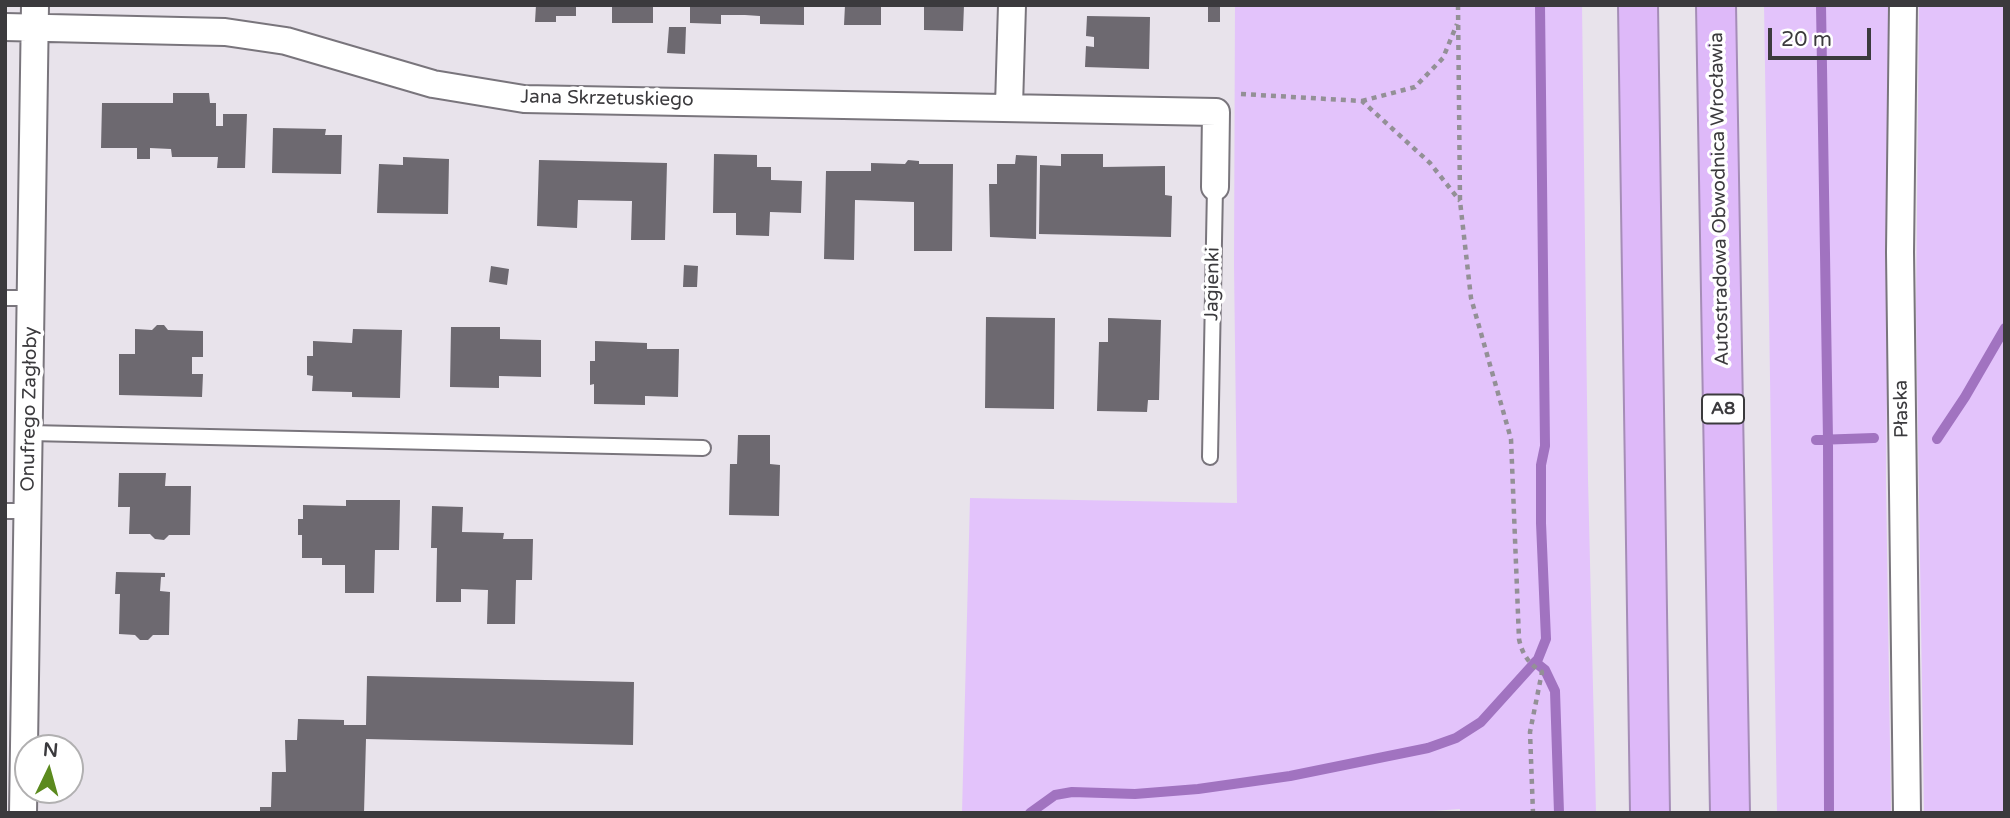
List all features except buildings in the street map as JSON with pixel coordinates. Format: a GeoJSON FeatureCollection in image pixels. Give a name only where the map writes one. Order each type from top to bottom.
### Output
{"type":"FeatureCollection","features":[{"type":"Feature","properties":{"kind":"highway"},"geometry":{"type":"LineString","coordinates":[[1638,5],[1650,813]]}},
{"type":"Feature","properties":{"kind":"highway","name":"Autostradowa Obwodnica Wrocławia"},"geometry":{"type":"LineString","coordinates":[[1716,5],[1730,813]]}},
{"type":"Feature","properties":{"kind":"street"},"geometry":{"type":"LineString","coordinates":[[1009,106],[1012,5]]}},
{"type":"Feature","properties":{"kind":"street","name":"Płaska"},"geometry":{"type":"LineString","coordinates":[[1903,5],[1899,252],[1907,813]]}},
{"type":"Feature","properties":{"kind":"street","name":"Jana Skrzetuskiego"},"geometry":{"type":"LineString","coordinates":[[5,27],[35,17],[225,32],[286,41],[433,84],[524,99],[1009,106],[1223,103]]}},
{"type":"Feature","properties":{"kind":"street","name":"Onufrego Zagłoby"},"geometry":{"type":"LineString","coordinates":[[23,813],[17,511],[30,433],[35,17]]}},
{"type":"Feature","properties":{"kind":"street","name":"Jagienki"},"geometry":{"type":"LineString","coordinates":[[1215,187],[1223,103]]}},
{"type":"Feature","properties":{"kind":"lane","name":"Jagienki"},"geometry":{"type":"LineString","coordinates":[[1210,457],[1215,187]]}},
{"type":"Feature","properties":{"kind":"lane"},"geometry":{"type":"LineString","coordinates":[[5,298],[32,298]]}},
{"type":"Feature","properties":{"kind":"lane"},"geometry":{"type":"LineString","coordinates":[[30,433],[703,448]]}},
{"type":"Feature","properties":{"kind":"path"},"geometry":{"type":"LineString","coordinates":[[1458,5],[1460,201],[1471,298],[1511,439],[1518,639],[1521,650],[1532,666],[1542,672],[1530,733],[1533,813]]}},
{"type":"Feature","properties":{"kind":"path"},"geometry":{"type":"LineString","coordinates":[[1223,103],[1362,101],[1415,87],[1443,58],[1458,21]]}},
{"type":"Feature","properties":{"kind":"path"},"geometry":{"type":"LineString","coordinates":[[1362,101],[1430,163],[1460,201]]}},
{"type":"Feature","properties":{"kind":"shaded area"},"geometry":{"type":"Polygon","coordinates":[[[1235,5],[1582,5],[1588,479],[1596,813],[1460,813],[1460,809],[1406,813],[962,813],[970,498],[1237,503],[1235,5]]]}},
{"type":"Feature","properties":{"kind":"shaded area"},"geometry":{"type":"Polygon","coordinates":[[[1764,5],[1891,5],[1886,481],[1891,813],[1777,813],[1764,5]]]}},
{"type":"Feature","properties":{"kind":"shaded area"},"geometry":{"type":"Polygon","coordinates":[[[1919,5],[2005,5],[2005,813],[1924,813],[1916,308],[1919,5]]]}},
{"type":"Feature","properties":{"kind":"waterway"},"geometry":{"type":"LineString","coordinates":[[1030,813],[1055,795],[1072,792],[1135,794],[1198,789],[1290,776],[1428,748],[1456,738],[1481,722],[1538,659],[1546,639],[1541,523],[1541,465],[1545,446],[1540,5]]}},
{"type":"Feature","properties":{"kind":"waterway"},"geometry":{"type":"LineString","coordinates":[[1821,5],[1828,440],[1829,813]]}},
{"type":"Feature","properties":{"kind":"waterway"},"geometry":{"type":"LineString","coordinates":[[1937,439],[2005,328]]}},
{"type":"Feature","properties":{"kind":"waterway"},"geometry":{"type":"LineString","coordinates":[[1816,440],[1874,438]]}},
{"type":"Feature","properties":{"kind":"waterway"},"geometry":{"type":"LineString","coordinates":[[1535,662],[1545,670],[1555,691],[1559,813]]}}]}
